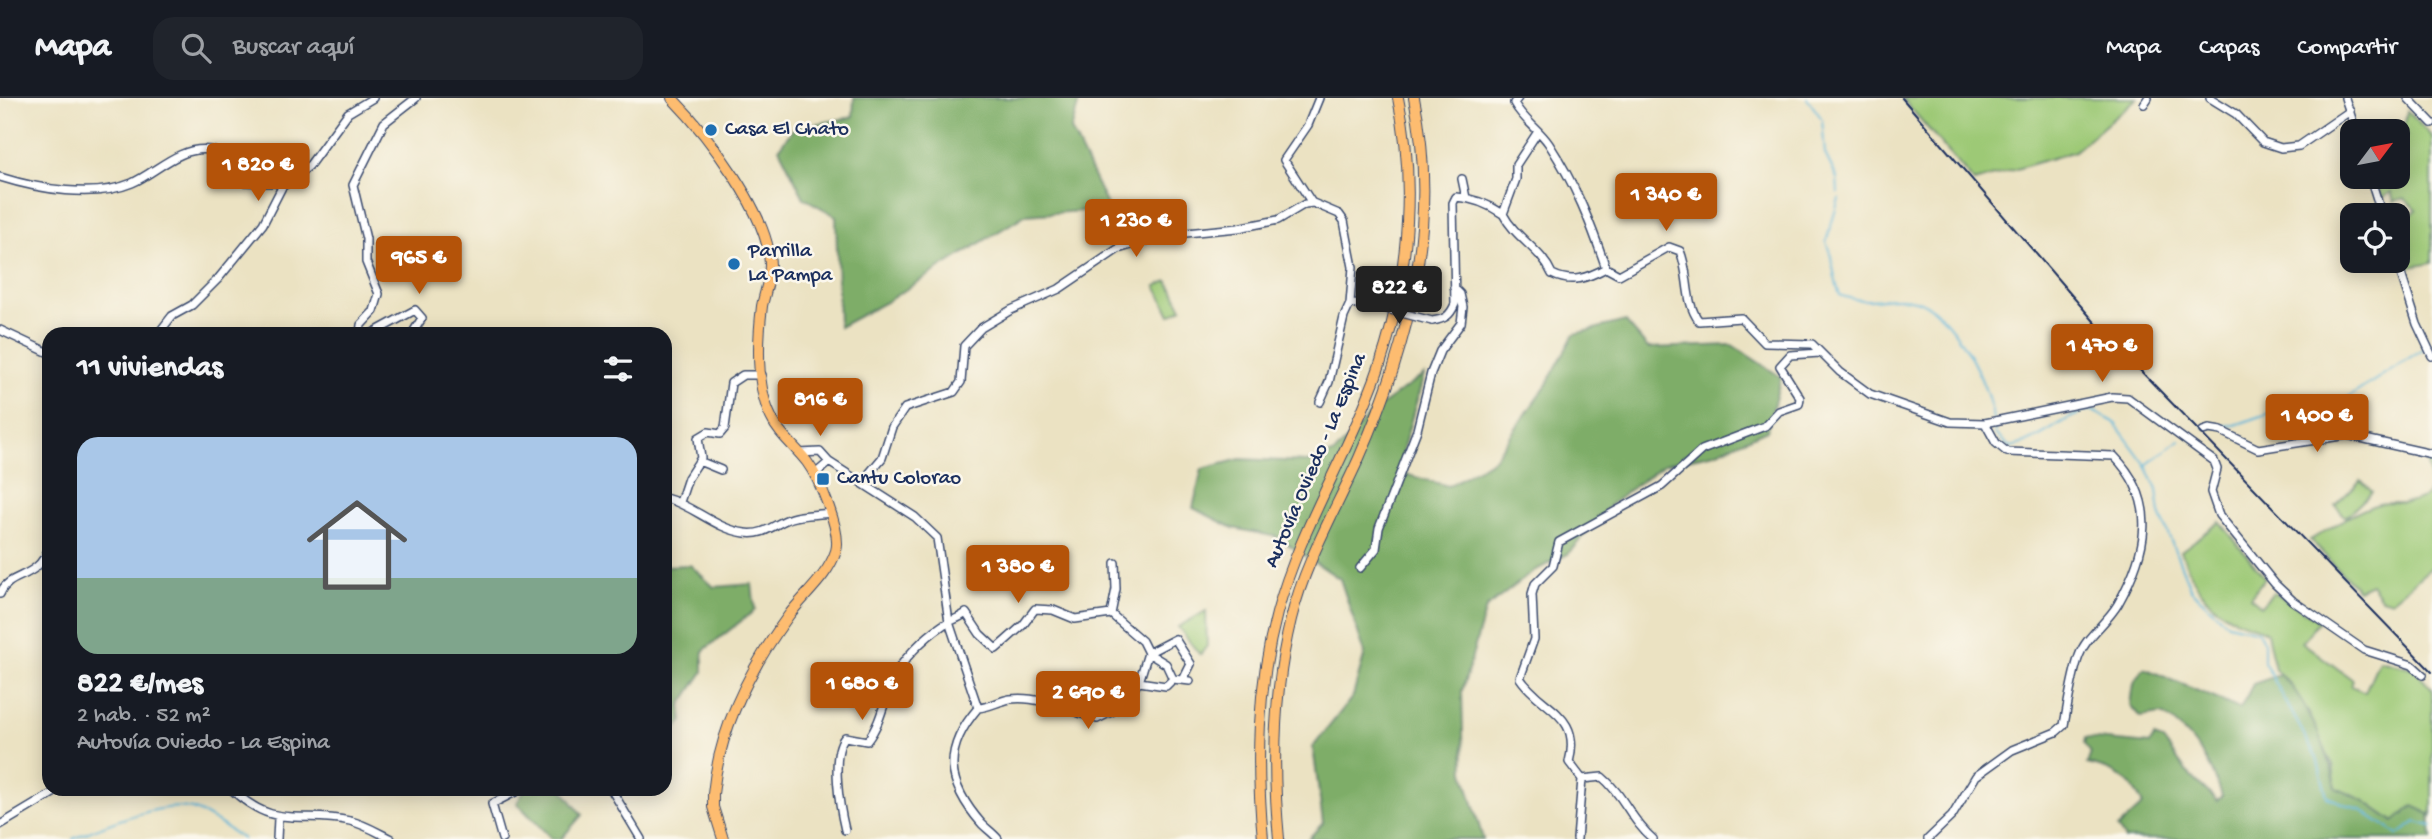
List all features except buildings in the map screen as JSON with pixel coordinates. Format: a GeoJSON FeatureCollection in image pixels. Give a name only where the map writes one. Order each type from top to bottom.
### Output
{"type":"FeatureCollection","features":[{"type":"Feature","properties":{"kind":"highway"},"geometry":{"type":"LineString","coordinates":[[672,98],[718,148],[759,225],[769,251],[769,279],[761,327],[764,400],[772,419],[814,475],[830,513],[837,544],[829,566],[789,615],[764,654],[732,717],[713,794],[713,807],[723,839]]}},
{"type":"Feature","properties":{"kind":"highway","name":"Autovía Oviedo - La Espina"},"geometry":{"type":"LineString","coordinates":[[1263,839],[1258,781],[1258,721],[1277,614],[1293,564],[1368,399],[1389,335],[1400,280],[1406,222],[1406,167],[1398,98]]}},
{"type":"Feature","properties":{"kind":"highway","name":"Autovía Oviedo - La Espina"},"geometry":{"type":"LineString","coordinates":[[1279,839],[1273,780],[1275,723],[1281,668],[1292,617],[1307,570],[1384,400],[1405,338],[1416,280],[1422,221],[1421,163],[1414,98]]}},
{"type":"Feature","properties":{"kind":"street"},"geometry":{"type":"LineString","coordinates":[[163,327],[172,316],[200,298],[218,279],[263,224],[282,187],[309,166],[348,113],[373,98]]}},
{"type":"Feature","properties":{"kind":"street"},"geometry":{"type":"LineString","coordinates":[[361,327],[374,311],[379,294],[366,262],[366,239],[352,185],[384,123],[416,98]]}},
{"type":"Feature","properties":{"kind":"street"},"geometry":{"type":"LineString","coordinates":[[1312,203],[1284,160],[1308,125],[1319,98]]}},
{"type":"Feature","properties":{"kind":"street"},"geometry":{"type":"LineString","coordinates":[[1518,98],[1514,103],[1521,116],[1548,142],[1585,206],[1606,268],[1619,275],[1669,247],[1680,251],[1686,266],[1691,311],[1699,321],[1741,318],[1765,343],[1812,344],[1820,354],[1870,394],[1951,422],[1987,422],[2112,397],[2128,398],[2214,461],[2217,469],[2211,492],[2219,515],[2275,584],[2364,650],[2412,665],[2423,676]]}},
{"type":"Feature","properties":{"kind":"street"},"geometry":{"type":"LineString","coordinates":[[2210,98],[2236,114],[2263,142],[2281,148],[2299,146],[2350,111]]}},
{"type":"Feature","properties":{"kind":"street"},"geometry":{"type":"LineString","coordinates":[[2348,98],[2352,119]]}},
{"type":"Feature","properties":{"kind":"street"},"geometry":{"type":"LineString","coordinates":[[2409,98],[2432,123]]}},
{"type":"Feature","properties":{"kind":"street"},"geometry":{"type":"LineString","coordinates":[[1503,214],[1516,179],[1516,165],[1537,133]]}},
{"type":"Feature","properties":{"kind":"street"},"geometry":{"type":"LineString","coordinates":[[0,177],[33,185],[101,190],[133,182],[188,152],[210,150],[221,155],[244,182],[277,183],[282,187]]}},
{"type":"Feature","properties":{"kind":"street"},"geometry":{"type":"LineString","coordinates":[[1462,179],[1466,198]]}},
{"type":"Feature","properties":{"kind":"street"},"geometry":{"type":"LineString","coordinates":[[1350,304],[1372,305],[1432,321],[1443,320],[1450,314],[1455,304],[1452,203],[1456,197],[1487,204],[1503,214],[1520,239],[1544,256],[1552,274],[1566,281],[1587,278],[1606,268]]}},
{"type":"Feature","properties":{"kind":"street"},"geometry":{"type":"LineString","coordinates":[[862,482],[882,458],[892,427],[905,408],[954,392],[961,382],[964,346],[981,328],[1011,310],[1059,289],[1118,249],[1165,235],[1238,228],[1278,220],[1305,204],[1312,203],[1339,214],[1344,221],[1353,267],[1350,304],[1344,317],[1329,382],[1320,402]]}},
{"type":"Feature","properties":{"kind":"street"},"geometry":{"type":"LineString","coordinates":[[2401,273],[2417,324],[2432,356]]}},
{"type":"Feature","properties":{"kind":"street"},"geometry":{"type":"LineString","coordinates":[[1360,568],[1376,549],[1379,528],[1417,430],[1431,373],[1440,351],[1461,323],[1464,307],[1460,294],[1454,288]]}},
{"type":"Feature","properties":{"kind":"street"},"geometry":{"type":"LineString","coordinates":[[384,327],[415,310],[422,318],[416,327]]}},
{"type":"Feature","properties":{"kind":"street"},"geometry":{"type":"LineString","coordinates":[[0,330],[42,350]]}},
{"type":"Feature","properties":{"kind":"street"},"geometry":{"type":"LineString","coordinates":[[1577,839],[1582,779],[1569,762],[1572,742],[1565,719],[1531,695],[1520,678],[1534,639],[1532,594],[1535,584],[1553,566],[1559,542],[1662,486],[1702,450],[1765,426],[1779,411],[1795,406],[1800,398],[1780,366],[1790,355],[1820,354]]}},
{"type":"Feature","properties":{"kind":"street"},"geometry":{"type":"LineString","coordinates":[[680,502],[688,478],[699,461],[697,442],[700,435],[708,432],[720,434],[725,428],[731,383],[743,375],[762,375]]}},
{"type":"Feature","properties":{"kind":"street"},"geometry":{"type":"LineString","coordinates":[[1928,839],[1952,817],[1976,776],[2012,750],[2056,732],[2064,725],[2078,658],[2118,604],[2143,538],[2143,501],[2131,476],[2113,456],[2007,452],[1996,443],[1987,422]]}},
{"type":"Feature","properties":{"kind":"street"},"geometry":{"type":"LineString","coordinates":[[2203,432],[2209,429],[2221,431],[2258,449],[2347,435],[2432,454]]}},
{"type":"Feature","properties":{"kind":"street"},"geometry":{"type":"LineString","coordinates":[[2186,440],[2194,436]]}},
{"type":"Feature","properties":{"kind":"street"},"geometry":{"type":"LineString","coordinates":[[799,453],[820,452],[829,462],[915,517],[937,538],[949,622],[978,708]]}},
{"type":"Feature","properties":{"kind":"street"},"geometry":{"type":"LineString","coordinates":[[699,461],[721,470]]}},
{"type":"Feature","properties":{"kind":"street"},"geometry":{"type":"LineString","coordinates":[[814,475],[829,462]]}},
{"type":"Feature","properties":{"kind":"street"},"geometry":{"type":"LineString","coordinates":[[672,500],[712,522],[747,534],[765,532],[797,517],[830,513]]}},
{"type":"Feature","properties":{"kind":"street"},"geometry":{"type":"LineString","coordinates":[[0,594],[13,581],[38,569],[42,561]]}},
{"type":"Feature","properties":{"kind":"street"},"geometry":{"type":"LineString","coordinates":[[1111,614],[1116,589],[1115,563]]}},
{"type":"Feature","properties":{"kind":"street"},"geometry":{"type":"LineString","coordinates":[[845,830],[837,769],[840,744],[845,737],[867,741],[897,673],[913,651],[949,622],[954,622],[966,613],[980,634],[996,649],[1023,625],[1035,609],[1053,610],[1075,619],[1111,614],[1142,641],[1148,653],[1166,664],[1173,679]]}},
{"type":"Feature","properties":{"kind":"street"},"geometry":{"type":"LineString","coordinates":[[998,839],[959,793],[952,768],[952,751],[968,720],[978,708],[992,707],[1010,699],[1039,701],[1097,719],[1115,710],[1139,682],[1148,653],[1175,639],[1191,664],[1187,679],[1173,679],[1166,686],[1139,682]]}},
{"type":"Feature","properties":{"kind":"street"},"geometry":{"type":"LineString","coordinates":[[1582,779],[1602,777],[1613,786],[1623,797],[1634,818],[1653,839]]}},
{"type":"Feature","properties":{"kind":"street"},"geometry":{"type":"LineString","coordinates":[[0,825],[48,796]]}},
{"type":"Feature","properties":{"kind":"street"},"geometry":{"type":"LineString","coordinates":[[238,796],[247,804],[278,817],[350,821],[391,839]]}},
{"type":"Feature","properties":{"kind":"street"},"geometry":{"type":"LineString","coordinates":[[502,839],[492,804],[507,796]]}},
{"type":"Feature","properties":{"kind":"street"},"geometry":{"type":"LineString","coordinates":[[615,796],[641,839]]}},
{"type":"Feature","properties":{"kind":"street"},"geometry":{"type":"LineString","coordinates":[[277,839],[278,817]]}},
{"type":"Feature","properties":{"kind":"green space"},"geometry":{"type":"Polygon","coordinates":[[[854,98],[1080,98],[1071,130],[1109,209],[1025,215],[886,302],[839,327],[836,216],[804,198],[779,148],[794,128],[853,117],[854,98]]]}},
{"type":"Feature","properties":{"kind":"green space"},"geometry":{"type":"Polygon","coordinates":[[[1902,98],[2137,98],[2075,151],[1974,182],[1902,98]]]}},
{"type":"Feature","properties":{"kind":"green space"},"geometry":{"type":"Polygon","coordinates":[[[2407,111],[2432,137],[2432,263],[2410,267],[2410,217],[2417,209],[2404,198],[2394,201],[2391,192],[2382,199],[2379,189],[2410,189],[2410,119],[2405,119],[2407,111]]]}},
{"type":"Feature","properties":{"kind":"green space"},"geometry":{"type":"Polygon","coordinates":[[[1168,281],[1182,308],[1170,315],[1156,286],[1168,281]]]}},
{"type":"Feature","properties":{"kind":"green space"},"geometry":{"type":"Polygon","coordinates":[[[1625,321],[1648,348],[1732,345],[1781,377],[1767,430],[1715,453],[1664,464],[1610,505],[1568,554],[1534,571],[1486,608],[1462,691],[1464,772],[1483,839],[1308,839],[1323,823],[1313,747],[1353,696],[1365,653],[1340,579],[1277,537],[1233,528],[1193,508],[1202,469],[1240,459],[1307,462],[1335,453],[1373,411],[1424,375],[1404,445],[1401,473],[1448,486],[1494,459],[1547,384],[1574,334],[1625,321]]]}},
{"type":"Feature","properties":{"kind":"green space"},"geometry":{"type":"Polygon","coordinates":[[[2425,456],[2432,458],[2432,567],[2391,601],[2381,598],[2371,584],[2358,590],[2310,540],[2370,507],[2422,499],[2430,489],[2425,456]]]}},
{"type":"Feature","properties":{"kind":"green space"},"geometry":{"type":"Polygon","coordinates":[[[2361,480],[2372,492],[2346,517],[2335,505],[2361,480]]]}},
{"type":"Feature","properties":{"kind":"green space"},"geometry":{"type":"Polygon","coordinates":[[[2220,522],[2265,578],[2250,597],[2261,606],[2274,592],[2319,621],[2302,642],[2353,680],[2351,686],[2365,692],[2379,660],[2413,668],[2432,688],[2432,816],[2430,814],[2395,822],[2363,800],[2336,788],[2333,765],[2299,698],[2289,682],[2275,670],[2267,633],[2213,605],[2199,589],[2189,571],[2181,551],[2220,522]]]}},
{"type":"Feature","properties":{"kind":"green space"},"geometry":{"type":"Polygon","coordinates":[[[690,565],[714,587],[752,584],[755,610],[703,651],[703,672],[681,705],[683,721],[672,734],[672,566],[690,565]]]}},
{"type":"Feature","properties":{"kind":"green space"},"geometry":{"type":"Polygon","coordinates":[[[1206,611],[1207,646],[1200,655],[1178,627],[1206,611]]]}},
{"type":"Feature","properties":{"kind":"green space"},"geometry":{"type":"Polygon","coordinates":[[[2144,668],[2240,709],[2253,684],[2279,675],[2289,684],[2307,710],[2329,760],[2336,788],[2363,800],[2394,822],[2413,806],[2430,814],[2432,839],[2125,839],[2118,828],[2143,805],[2128,782],[2114,772],[2087,764],[2091,753],[2084,744],[2085,738],[2150,744],[2154,737],[2163,740],[2186,771],[2217,801],[2222,796],[2206,761],[2182,730],[2162,714],[2140,717],[2130,705],[2133,683],[2144,668]]]}},
{"type":"Feature","properties":{"kind":"green space"},"geometry":{"type":"Polygon","coordinates":[[[521,796],[567,796],[582,815],[561,839],[552,839],[517,803],[521,796]]]}},
{"type":"Feature","properties":{"kind":"waterway"},"geometry":{"type":"LineString","coordinates":[[1807,98],[1822,119],[1825,154],[1837,178],[1838,193]]}},
{"type":"Feature","properties":{"kind":"waterway"},"geometry":{"type":"LineString","coordinates":[[1839,199],[1826,242],[1840,295],[1861,300],[1905,298],[1929,307],[1955,333],[1966,350],[1984,387],[1993,419]]}},
{"type":"Feature","properties":{"kind":"waterway"},"geometry":{"type":"LineString","coordinates":[[2204,427],[2235,425],[2291,406],[2312,421],[2423,349]]}},
{"type":"Feature","properties":{"kind":"waterway"},"geometry":{"type":"LineString","coordinates":[[1994,424],[1995,434],[2010,447],[2032,440],[2070,418],[2091,410],[2114,422],[2146,465],[2157,490],[2160,514],[2191,590],[2228,624],[2258,631],[2264,643],[2264,662],[2317,758],[2327,797],[2361,810],[2398,835],[2416,822],[2432,826]]}},
{"type":"Feature","properties":{"kind":"waterway"},"geometry":{"type":"LineString","coordinates":[[2146,465],[2180,440]]}},
{"type":"Feature","properties":{"kind":"waterway"},"geometry":{"type":"LineString","coordinates":[[73,839],[131,816],[180,807],[205,815],[243,839]]}},
{"type":"Feature","properties":{"kind":"railway"},"geometry":{"type":"LineString","coordinates":[[1902,98],[2105,334],[2432,672]]}},
{"type":"Feature","properties":{"kind":"place","name":"Casa El Chato"},"geometry":{"type":"Point","coordinates":[711,130]}},
{"type":"Feature","properties":{"kind":"place","name":"Parrilla La Pampa"},"geometry":{"type":"Point","coordinates":[734,264]}},
{"type":"Feature","properties":{"kind":"place","name":"Cantu Colorao"},"geometry":{"type":"Point","coordinates":[823,479]}}]}
